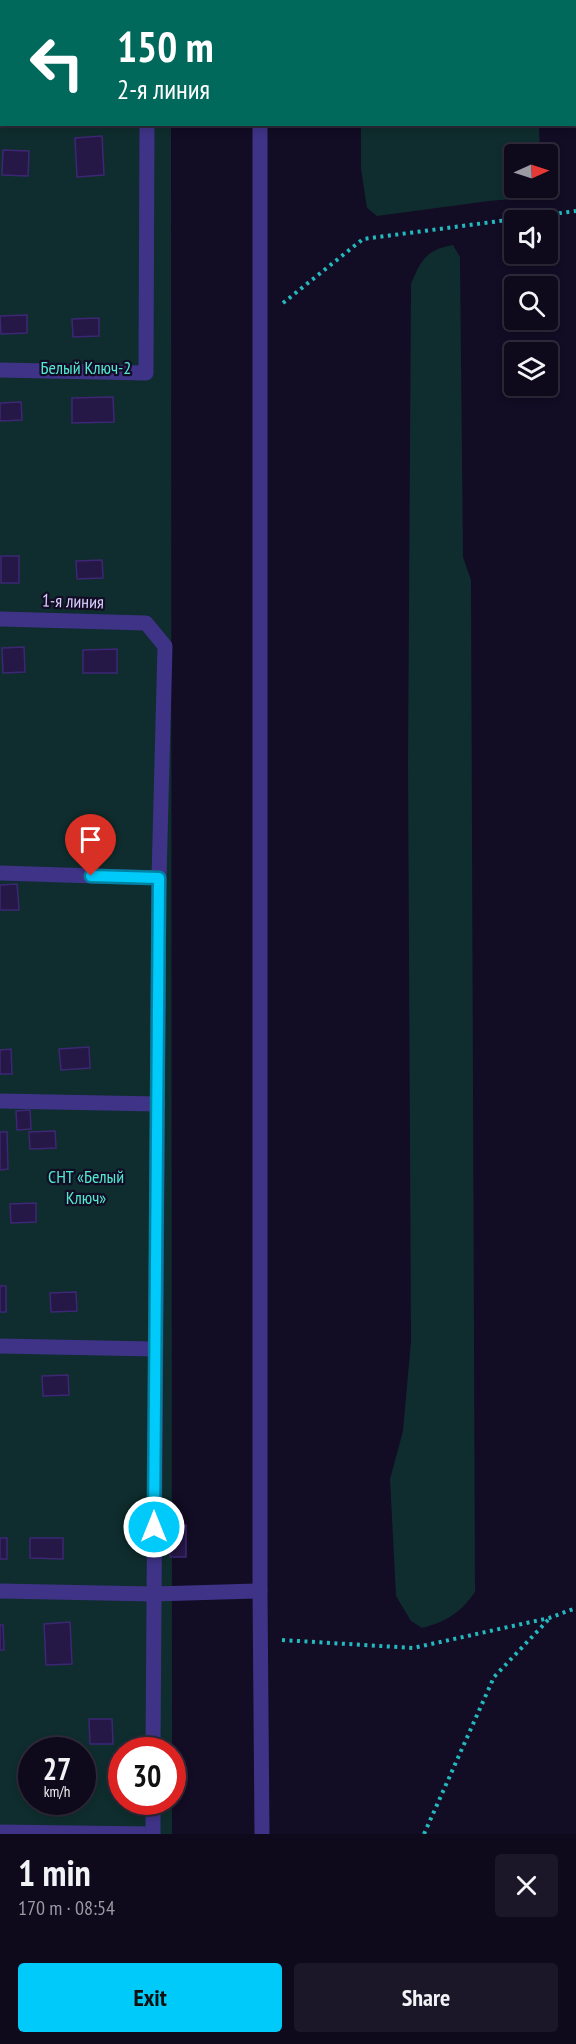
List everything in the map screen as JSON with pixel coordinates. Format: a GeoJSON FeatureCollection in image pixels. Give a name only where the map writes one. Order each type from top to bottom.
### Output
{"type":"FeatureCollection","features":[{"type":"Feature","properties":{"kind":"street"},"geometry":{"type":"LineString","coordinates":[[0,370],[146,373],[147,126]]}},
{"type":"Feature","properties":{"kind":"street"},"geometry":{"type":"LineString","coordinates":[[260,126],[262,1834]]}},
{"type":"Feature","properties":{"kind":"street","name":"1-я линия"},"geometry":{"type":"LineString","coordinates":[[0,619],[146,623],[165,646],[159,878]]}},
{"type":"Feature","properties":{"kind":"street"},"geometry":{"type":"LineString","coordinates":[[0,873],[159,878],[153,1737]]}},
{"type":"Feature","properties":{"kind":"street"},"geometry":{"type":"LineString","coordinates":[[0,1101],[158,1104]]}},
{"type":"Feature","properties":{"kind":"street"},"geometry":{"type":"LineString","coordinates":[[0,1346],[154,1349]]}},
{"type":"Feature","properties":{"kind":"street"},"geometry":{"type":"LineString","coordinates":[[0,1591],[154,1594],[260,1591]]}},
{"type":"Feature","properties":{"kind":"street"},"geometry":{"type":"LineString","coordinates":[[0,1832],[153,1834],[153,1815]]}},
{"type":"Feature","properties":{"kind":"path"},"geometry":{"type":"LineString","coordinates":[[260,321],[363,239],[576,212]]}},
{"type":"Feature","properties":{"kind":"path"},"geometry":{"type":"LineString","coordinates":[[260,1639],[413,1648],[549,1618],[576,1608]]}},
{"type":"Feature","properties":{"kind":"path"},"geometry":{"type":"LineString","coordinates":[[424,1834],[494,1677],[549,1618]]}},
{"type":"Feature","properties":{"kind":"green space","name":"СНТ «Белый Ключ»"},"geometry":{"type":"Polygon","coordinates":[[[0,126],[171,126],[172,1737],[108,1737],[108,1815],[172,1815],[172,1834],[0,1834],[0,126]]]}},
{"type":"Feature","properties":{"kind":"green space"},"geometry":{"type":"Polygon","coordinates":[[[361,126],[539,126],[540,144],[504,144],[504,198],[516,198],[377,216],[367,208],[361,169],[361,126]]]}},
{"type":"Feature","properties":{"kind":"green space"},"geometry":{"type":"Polygon","coordinates":[[[453,245],[460,257],[463,557],[471,580],[475,1592],[453,1615],[422,1628],[411,1621],[396,1596],[390,1479],[403,1431],[411,1341],[408,764],[411,284],[418,268],[430,253],[453,245]]]}},
{"type":"Feature","properties":{"kind":"building"},"geometry":{"type":"Polygon","coordinates":[[[102,136],[104,175],[77,177],[75,138],[102,136]]]}},
{"type":"Feature","properties":{"kind":"building"},"geometry":{"type":"Polygon","coordinates":[[[3,150],[29,151],[28,176],[2,175],[3,150]]]}},
{"type":"Feature","properties":{"kind":"building"},"geometry":{"type":"Polygon","coordinates":[[[27,315],[27,333],[1,334],[0,316],[27,315]]]}},
{"type":"Feature","properties":{"kind":"building"},"geometry":{"type":"Polygon","coordinates":[[[99,318],[99,336],[73,337],[72,319],[99,318]]]}},
{"type":"Feature","properties":{"kind":"building"},"geometry":{"type":"Polygon","coordinates":[[[113,397],[114,422],[72,423],[72,398],[113,397]]]}},
{"type":"Feature","properties":{"kind":"building"},"geometry":{"type":"Polygon","coordinates":[[[21,402],[22,420],[0,421],[0,403],[21,402]]]}},
{"type":"Feature","properties":{"kind":"building"},"geometry":{"type":"Polygon","coordinates":[[[1,556],[19,556],[19,583],[1,583],[1,556]]]}},
{"type":"Feature","properties":{"kind":"building"},"geometry":{"type":"Polygon","coordinates":[[[102,560],[103,578],[77,579],[76,561],[102,560]]]}},
{"type":"Feature","properties":{"kind":"building"},"geometry":{"type":"Polygon","coordinates":[[[24,647],[25,672],[3,673],[2,648],[24,647]]]}},
{"type":"Feature","properties":{"kind":"building"},"geometry":{"type":"Polygon","coordinates":[[[117,649],[117,673],[83,673],[83,650],[117,649]]]}},
{"type":"Feature","properties":{"kind":"building"},"geometry":{"type":"Polygon","coordinates":[[[17,884],[19,910],[0,910],[0,885],[17,884]]]}},
{"type":"Feature","properties":{"kind":"building"},"geometry":{"type":"Polygon","coordinates":[[[89,1047],[90,1068],[61,1070],[59,1049],[89,1047]]]}},
{"type":"Feature","properties":{"kind":"building"},"geometry":{"type":"Polygon","coordinates":[[[11,1049],[12,1074],[0,1074],[0,1050],[11,1049]]]}},
{"type":"Feature","properties":{"kind":"building"},"geometry":{"type":"Polygon","coordinates":[[[30,1110],[31,1129],[17,1130],[16,1111],[30,1110]]]}},
{"type":"Feature","properties":{"kind":"building"},"geometry":{"type":"Polygon","coordinates":[[[55,1131],[56,1148],[30,1149],[29,1132],[55,1131]]]}},
{"type":"Feature","properties":{"kind":"building"},"geometry":{"type":"Polygon","coordinates":[[[0,1132],[7,1132],[8,1169],[0,1170],[0,1132]]]}},
{"type":"Feature","properties":{"kind":"building"},"geometry":{"type":"Polygon","coordinates":[[[36,1203],[36,1222],[11,1223],[10,1204],[36,1203]]]}},
{"type":"Feature","properties":{"kind":"building"},"geometry":{"type":"Polygon","coordinates":[[[0,1286],[6,1286],[6,1312],[0,1312],[0,1286]]]}},
{"type":"Feature","properties":{"kind":"building"},"geometry":{"type":"Polygon","coordinates":[[[76,1292],[77,1311],[51,1312],[50,1293],[76,1292]]]}},
{"type":"Feature","properties":{"kind":"building"},"geometry":{"type":"Polygon","coordinates":[[[68,1375],[69,1395],[43,1396],[42,1376],[68,1375]]]}},
{"type":"Feature","properties":{"kind":"building"},"geometry":{"type":"Polygon","coordinates":[[[170,1525],[186,1525],[186,1557],[170,1557],[170,1525]]]}},
{"type":"Feature","properties":{"kind":"building"},"geometry":{"type":"Polygon","coordinates":[[[0,1538],[7,1538],[7,1559],[0,1559],[0,1538]]]}},
{"type":"Feature","properties":{"kind":"building"},"geometry":{"type":"Polygon","coordinates":[[[30,1538],[63,1538],[63,1559],[30,1558],[30,1538]]]}},
{"type":"Feature","properties":{"kind":"building"},"geometry":{"type":"Polygon","coordinates":[[[70,1622],[72,1664],[46,1665],[44,1624],[70,1622]]]}},
{"type":"Feature","properties":{"kind":"building"},"geometry":{"type":"Polygon","coordinates":[[[0,1625],[3,1625],[4,1650],[0,1650],[0,1625]]]}},
{"type":"Feature","properties":{"kind":"building"},"geometry":{"type":"Polygon","coordinates":[[[89,1719],[112,1719],[113,1737],[108,1737],[108,1744],[96,1744],[96,1737],[90,1737],[89,1719]]]}},
{"type":"Feature","properties":{"kind":"route"},"geometry":{"type":"LineString","coordinates":[[91,876],[159,878],[154,1527]]}},
{"type":"Feature","properties":{"kind":"park label","name":"Белый Ключ-2"},"geometry":{"type":"Point","coordinates":[86,367]}}]}
